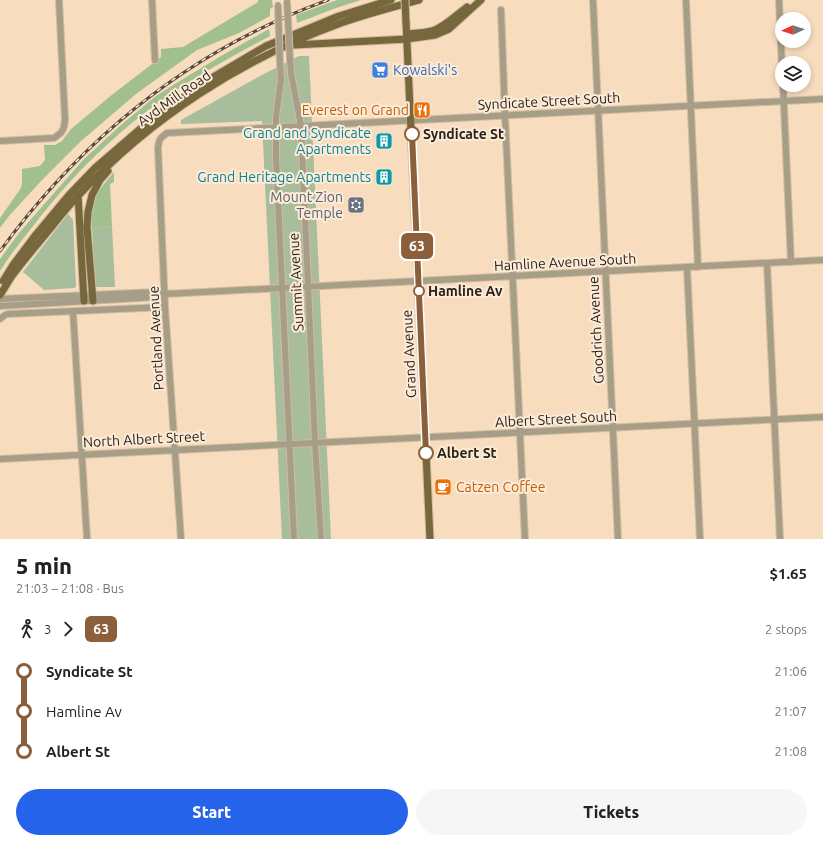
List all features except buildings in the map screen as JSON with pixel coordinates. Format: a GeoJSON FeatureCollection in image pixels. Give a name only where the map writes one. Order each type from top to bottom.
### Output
{"type":"FeatureCollection","features":[{"type":"Feature","properties":{"kind":"main road","name":"Ayd Mill Road"},"geometry":{"type":"LineString","coordinates":[[0,286],[13,265],[62,202],[95,168],[153,118],[215,76],[266,46],[339,16],[391,0]]}},
{"type":"Feature","properties":{"kind":"main road","name":"Grand Avenue"},"geometry":{"type":"LineString","coordinates":[[405,0],[430,539]]}},
{"type":"Feature","properties":{"kind":"main road","name":"Ayd Mill Road"},"geometry":{"type":"LineString","coordinates":[[0,295],[14,273],[80,194],[135,142],[173,112],[211,86],[252,62],[288,45],[341,23],[419,0]]}},
{"type":"Feature","properties":{"kind":"main road"},"geometry":{"type":"LineString","coordinates":[[407,36],[434,30],[445,24],[474,0]]}},
{"type":"Feature","properties":{"kind":"main road"},"geometry":{"type":"LineString","coordinates":[[288,45],[407,36],[429,37],[442,33],[481,0]]}},
{"type":"Feature","properties":{"kind":"main road"},"geometry":{"type":"LineString","coordinates":[[87,227],[89,204],[100,180],[135,142]]}},
{"type":"Feature","properties":{"kind":"main road"},"geometry":{"type":"LineString","coordinates":[[78,185],[80,194],[84,298]]}},
{"type":"Feature","properties":{"kind":"main road"},"geometry":{"type":"LineString","coordinates":[[80,194],[85,199],[92,297]]}},
{"type":"Feature","properties":{"kind":"street"},"geometry":{"type":"LineString","coordinates":[[0,141],[54,138],[60,134],[64,128],[65,120],[59,0]]}},
{"type":"Feature","properties":{"kind":"street"},"geometry":{"type":"LineString","coordinates":[[152,0],[155,60]]}},
{"type":"Feature","properties":{"kind":"street","name":"Summit Avenue"},"geometry":{"type":"LineString","coordinates":[[287,0],[291,73],[301,126],[315,443],[321,539]]}},
{"type":"Feature","properties":{"kind":"street","name":"Goodrich Avenue"},"geometry":{"type":"LineString","coordinates":[[593,0],[618,539]]}},
{"type":"Feature","properties":{"kind":"street"},"geometry":{"type":"LineString","coordinates":[[686,0],[698,267]]}},
{"type":"Feature","properties":{"kind":"street"},"geometry":{"type":"LineString","coordinates":[[779,0],[782,56]]}},
{"type":"Feature","properties":{"kind":"street","name":"Summit Avenue"},"geometry":{"type":"LineString","coordinates":[[278,3],[281,79],[276,117],[276,157],[294,539]]}},
{"type":"Feature","properties":{"kind":"street"},"geometry":{"type":"LineString","coordinates":[[501,10],[525,539]]}},
{"type":"Feature","properties":{"kind":"street"},"geometry":{"type":"LineString","coordinates":[[783,92],[791,262]]}},
{"type":"Feature","properties":{"kind":"street","name":"Syndicate Street South"},"geometry":{"type":"LineString","coordinates":[[162,136],[173,132],[823,99]]}},
{"type":"Feature","properties":{"kind":"street","name":"Portland Avenue"},"geometry":{"type":"LineString","coordinates":[[162,136],[158,141],[158,148],[165,306],[181,539]]}},
{"type":"Feature","properties":{"kind":"street","name":"Hamline Avenue South"},"geometry":{"type":"LineString","coordinates":[[13,302],[92,297],[157,297],[165,294],[308,286],[823,260]]}},
{"type":"Feature","properties":{"kind":"street"},"geometry":{"type":"LineString","coordinates":[[767,263],[780,539]]}},
{"type":"Feature","properties":{"kind":"street"},"geometry":{"type":"LineString","coordinates":[[687,267],[700,539]]}},
{"type":"Feature","properties":{"kind":"street"},"geometry":{"type":"LineString","coordinates":[[0,299],[13,302]]}},
{"type":"Feature","properties":{"kind":"street"},"geometry":{"type":"LineString","coordinates":[[0,306],[13,302]]}},
{"type":"Feature","properties":{"kind":"street"},"geometry":{"type":"LineString","coordinates":[[0,319],[5,314],[73,312],[165,306]]}},
{"type":"Feature","properties":{"kind":"street"},"geometry":{"type":"LineString","coordinates":[[73,312],[87,539]]}},
{"type":"Feature","properties":{"kind":"street","name":"Albert Street South"},"geometry":{"type":"LineString","coordinates":[[290,444],[823,417]]}},
{"type":"Feature","properties":{"kind":"street","name":"North Albert Street"},"geometry":{"type":"LineString","coordinates":[[0,459],[290,444]]}},
{"type":"Feature","properties":{"kind":"green space"},"geometry":{"type":"Polygon","coordinates":[[[258,0],[272,0],[273,7],[270,9],[270,16],[239,33],[197,50],[136,94],[81,141],[41,181],[0,228],[0,218],[21,188],[22,169],[40,166],[45,160],[44,145],[55,145],[62,141],[71,129],[161,57],[161,49],[183,47],[258,2],[258,0]]]}},
{"type":"Feature","properties":{"kind":"green space"},"geometry":{"type":"Polygon","coordinates":[[[337,0],[361,0],[297,23],[296,15],[337,0]]]}},
{"type":"Feature","properties":{"kind":"green space"},"geometry":{"type":"Polygon","coordinates":[[[269,29],[270,36],[220,63],[184,85],[152,107],[115,137],[81,170],[49,206],[0,271],[0,259],[19,233],[83,160],[121,125],[156,96],[221,56],[269,29]]]}},
{"type":"Feature","properties":{"kind":"green space"},"geometry":{"type":"Polygon","coordinates":[[[299,56],[309,56],[331,539],[282,539],[262,121],[181,124],[181,120],[299,56]]]}},
{"type":"Feature","properties":{"kind":"green space"},"geometry":{"type":"Polygon","coordinates":[[[114,172],[114,182],[110,184],[112,226],[92,228],[91,210],[96,194],[114,172]]]}},
{"type":"Feature","properties":{"kind":"green space"},"geometry":{"type":"Polygon","coordinates":[[[68,214],[73,220],[76,287],[44,290],[23,272],[68,214]]]}},
{"type":"Feature","properties":{"kind":"green space"},"geometry":{"type":"Polygon","coordinates":[[[112,226],[115,287],[95,287],[92,228],[112,226]]]}},
{"type":"Feature","properties":{"kind":"railway"},"geometry":{"type":"LineString","coordinates":[[0,251],[33,209],[68,170],[105,134],[145,100],[187,70],[231,44],[278,20],[328,0]]}},
{"type":"Feature","properties":{"kind":"bus line","name":"63"},"geometry":{"type":"LineString","coordinates":[[412,134],[426,453]]}},
{"type":"Feature","properties":{"kind":"place","name":"Kowalski's"},"geometry":{"type":"Point","coordinates":[380,70]}},
{"type":"Feature","properties":{"kind":"place","name":"Everest on Grand"},"geometry":{"type":"Point","coordinates":[422,110]}},
{"type":"Feature","properties":{"kind":"place","name":"Syndicate St"},"geometry":{"type":"Point","coordinates":[412,134]}},
{"type":"Feature","properties":{"kind":"place","name":"Grand and Syndicate Apartments"},"geometry":{"type":"Point","coordinates":[384,141]}},
{"type":"Feature","properties":{"kind":"place","name":"Grand Heritage Apartments"},"geometry":{"type":"Point","coordinates":[384,177]}},
{"type":"Feature","properties":{"kind":"place","name":"Mount Zion Temple"},"geometry":{"type":"Point","coordinates":[356,205]}},
{"type":"Feature","properties":{"kind":"place","name":"Hamline Av"},"geometry":{"type":"Point","coordinates":[419,291]}},
{"type":"Feature","properties":{"kind":"place","name":"Albert St"},"geometry":{"type":"Point","coordinates":[426,453]}},
{"type":"Feature","properties":{"kind":"place","name":"Catzen Coffee"},"geometry":{"type":"Point","coordinates":[443,487]}}]}
